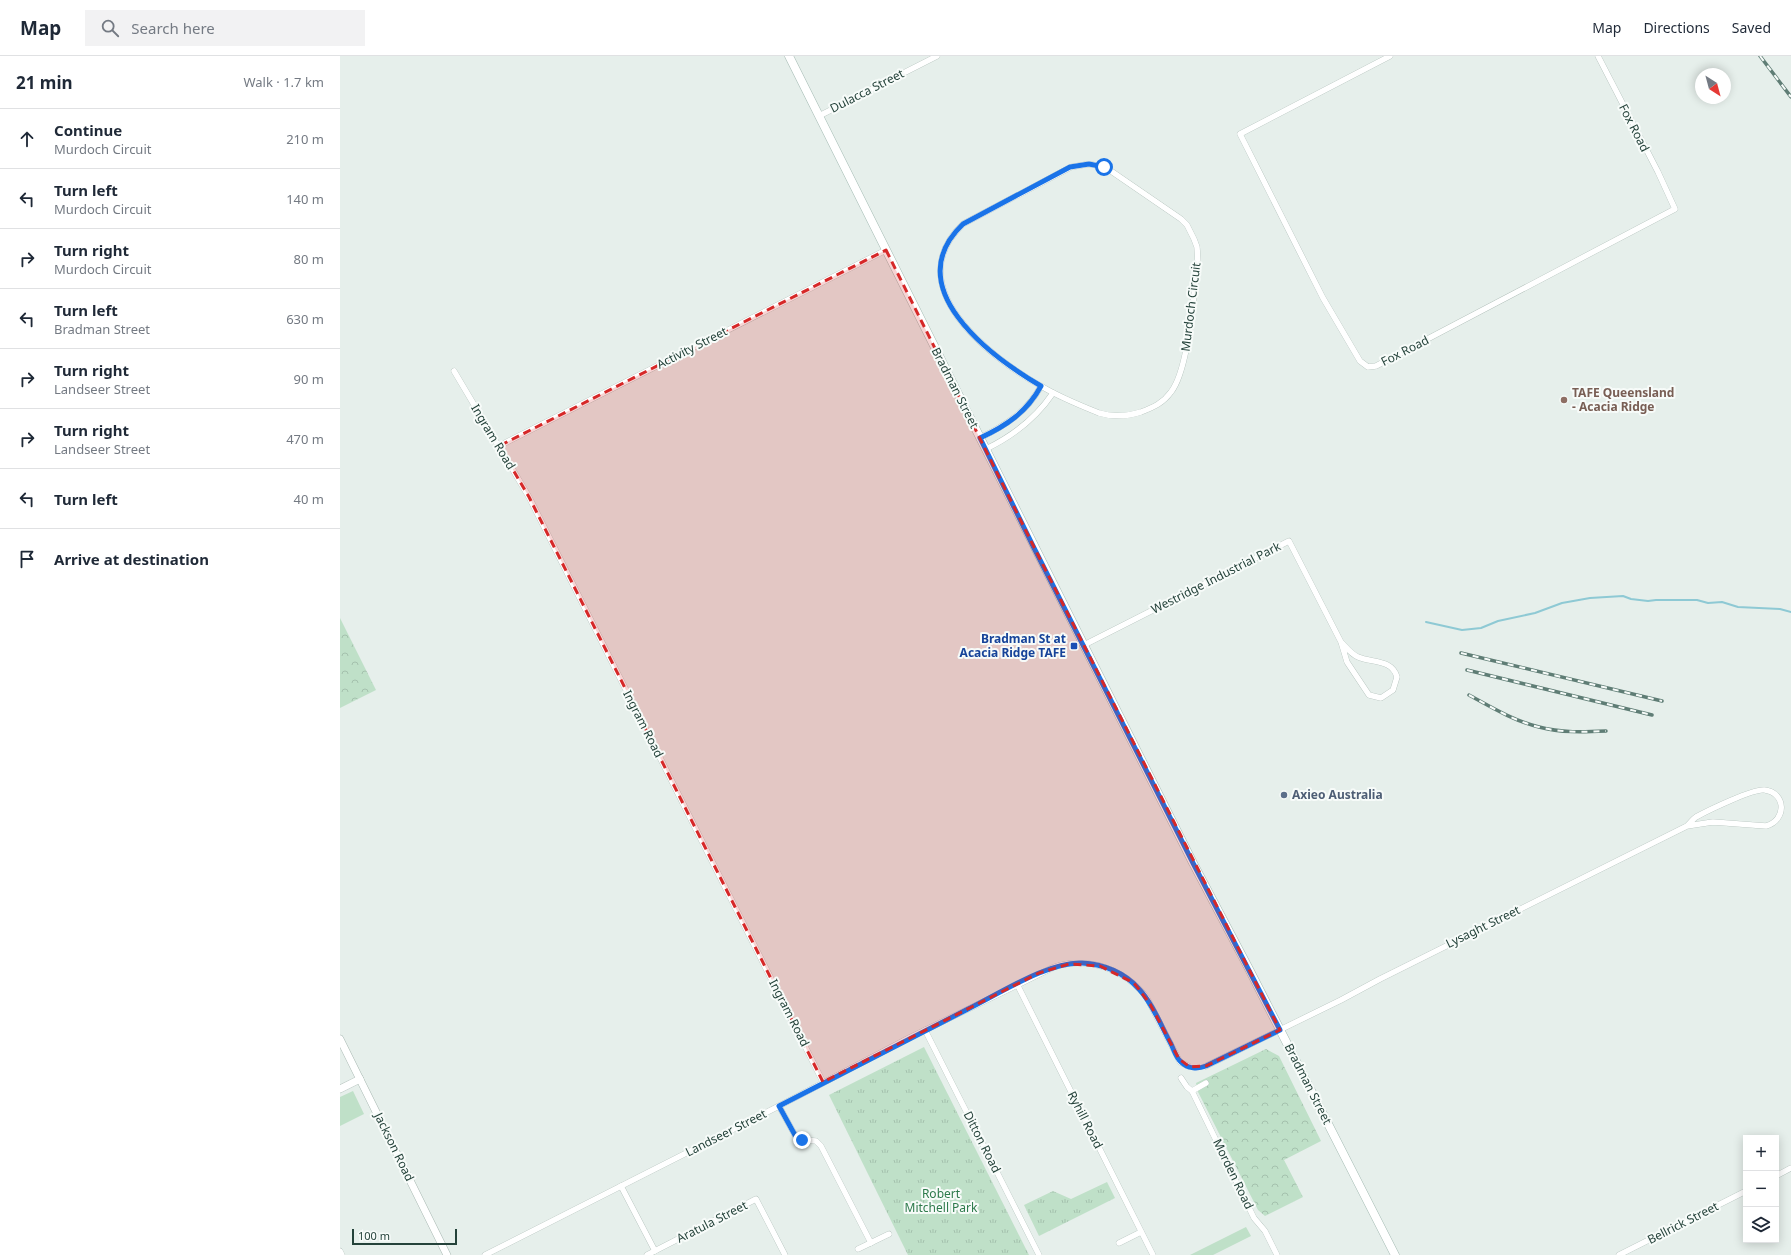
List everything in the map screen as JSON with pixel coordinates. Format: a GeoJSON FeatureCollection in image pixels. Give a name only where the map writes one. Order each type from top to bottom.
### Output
{"type":"FeatureCollection","features":[{"type":"Feature","properties":{"kind":"main road","name":"Bradman Street"},"geometry":{"type":"LineString","coordinates":[[789,56],[1033,546],[1193,863],[1280,1030],[1394,1255]]}},
{"type":"Feature","properties":{"kind":"street","name":"Dulacca Street"},"geometry":{"type":"LineString","coordinates":[[819,116],[937,56]]}},
{"type":"Feature","properties":{"kind":"street","name":"Fox Road"},"geometry":{"type":"LineString","coordinates":[[1390,56],[1240,134],[1323,298],[1360,361],[1368,367],[1383,362],[1675,209],[1658,172],[1598,56]]}},
{"type":"Feature","properties":{"kind":"street","name":"Murdoch Circuit"},"geometry":{"type":"LineString","coordinates":[[1083,164],[1094,164],[1111,171],[1181,219],[1191,232],[1197,247],[1198,263],[1185,359],[1180,377],[1167,397],[1155,407],[1132,415],[1107,415],[1053,393],[998,358],[955,313],[945,297],[940,282],[943,253],[955,232],[970,220],[1070,167],[1083,164]]}},
{"type":"Feature","properties":{"kind":"street","name":"Activity Street"},"geometry":{"type":"LineString","coordinates":[[499,446],[886,250]]}},
{"type":"Feature","properties":{"kind":"street","name":"Ingram Road"},"geometry":{"type":"LineString","coordinates":[[454,371],[529,497],[824,1082]]}},
{"type":"Feature","properties":{"kind":"street"},"geometry":{"type":"LineString","coordinates":[[980,438],[1004,426],[1022,412],[1032,402],[1041,386]]}},
{"type":"Feature","properties":{"kind":"street"},"geometry":{"type":"LineString","coordinates":[[986,449],[1002,441],[1022,426],[1045,404],[1053,393]]}},
{"type":"Feature","properties":{"kind":"street","name":"Westridge Industrial Park"},"geometry":{"type":"LineString","coordinates":[[1084,645],[1289,541],[1341,642],[1347,662],[1369,696],[1381,698],[1394,690],[1397,677],[1393,669],[1385,663],[1356,656],[1341,642]]}},
{"type":"Feature","properties":{"kind":"street","name":"Lysaght Street"},"geometry":{"type":"LineString","coordinates":[[1280,1030],[1687,826],[1713,822],[1766,826],[1773,824],[1779,818],[1782,806],[1774,794],[1767,790],[1759,790],[1695,818],[1687,826]]}},
{"type":"Feature","properties":{"kind":"street","name":"Landseer Street"},"geometry":{"type":"LineString","coordinates":[[485,1255],[1045,970],[1069,964],[1084,963],[1100,966],[1117,972],[1134,983],[1150,1004],[1179,1060],[1186,1066],[1194,1068],[1206,1066],[1280,1030]]}},
{"type":"Feature","properties":{"kind":"street","name":"Ryhill Road"},"geometry":{"type":"LineString","coordinates":[[1017,984],[1153,1255]]}},
{"type":"Feature","properties":{"kind":"street","name":"Ditton Road"},"geometry":{"type":"LineString","coordinates":[[925,1030],[1039,1255]]}},
{"type":"Feature","properties":{"kind":"street","name":"Jackson Road"},"geometry":{"type":"LineString","coordinates":[[340,1039],[447,1255]]}},
{"type":"Feature","properties":{"kind":"street","name":"Morden Road"},"geometry":{"type":"LineString","coordinates":[[1181,1078],[1187,1087],[1192,1090],[1254,1218],[1265,1231],[1277,1255]]}},
{"type":"Feature","properties":{"kind":"street"},"geometry":{"type":"LineString","coordinates":[[340,1089],[360,1079]]}},
{"type":"Feature","properties":{"kind":"street"},"geometry":{"type":"LineString","coordinates":[[1192,1090],[1206,1083]]}},
{"type":"Feature","properties":{"kind":"street"},"geometry":{"type":"LineString","coordinates":[[779,1106],[796,1137],[802,1140],[816,1141],[821,1146],[871,1243]]}},
{"type":"Feature","properties":{"kind":"street"},"geometry":{"type":"LineString","coordinates":[[1779,1174],[1791,1168]]}},
{"type":"Feature","properties":{"kind":"street"},"geometry":{"type":"LineString","coordinates":[[621,1186],[654,1251]]}},
{"type":"Feature","properties":{"kind":"street","name":"Bellrick Street"},"geometry":{"type":"LineString","coordinates":[[1619,1255],[1743,1193]]}},
{"type":"Feature","properties":{"kind":"street","name":"Aratula Street"},"geometry":{"type":"LineString","coordinates":[[647,1255],[756,1199],[785,1255]]}},
{"type":"Feature","properties":{"kind":"street"},"geometry":{"type":"LineString","coordinates":[[1119,1243],[1141,1232]]}},
{"type":"Feature","properties":{"kind":"street"},"geometry":{"type":"LineString","coordinates":[[858,1249],[889,1234]]}},
{"type":"Feature","properties":{"kind":"street"},"geometry":{"type":"LineString","coordinates":[[340,1251],[342,1255]]}},
{"type":"Feature","properties":{"kind":"highlighted area"},"geometry":{"type":"Polygon","coordinates":[[[886,250],[1039,557],[1280,1030],[1206,1066],[1190,1067],[1179,1059],[1150,1004],[1134,983],[1100,966],[1069,964],[1039,973],[823,1082],[529,497],[499,446],[886,250]]]}},
{"type":"Feature","properties":{"kind":"green space"},"geometry":{"type":"Polygon","coordinates":[[[340,618],[376,690],[340,708],[340,618]]]}},
{"type":"Feature","properties":{"kind":"green space","name":"Robert Mitchell Park"},"geometry":{"type":"Polygon","coordinates":[[[924,1047],[1029,1255],[908,1255],[829,1095],[924,1047]]]}},
{"type":"Feature","properties":{"kind":"green space"},"geometry":{"type":"Polygon","coordinates":[[[1266,1049],[1279,1056],[1321,1141],[1284,1160],[1303,1197],[1265,1216],[1258,1210],[1198,1092],[1196,1083],[1266,1049]]]}},
{"type":"Feature","properties":{"kind":"green space"},"geometry":{"type":"Polygon","coordinates":[[[353,1091],[364,1114],[340,1126],[340,1097],[353,1091]]]}},
{"type":"Feature","properties":{"kind":"green space"},"geometry":{"type":"Polygon","coordinates":[[[1107,1182],[1115,1198],[1039,1236],[1024,1205],[1053,1191],[1071,1199],[1107,1182]]]}},
{"type":"Feature","properties":{"kind":"green space"},"geometry":{"type":"Polygon","coordinates":[[[1246,1227],[1251,1236],[1213,1255],[1190,1255],[1246,1227]]]}},
{"type":"Feature","properties":{"kind":"waterway"},"geometry":{"type":"LineString","coordinates":[[1426,622],[1462,630],[1481,628],[1498,621],[1535,613],[1562,603],[1590,598],[1623,596],[1631,599],[1648,601],[1697,600],[1708,603],[1722,602],[1738,607],[1780,609],[1791,612]]}},
{"type":"Feature","properties":{"kind":"railway"},"geometry":{"type":"LineString","coordinates":[[1760,56],[1791,97]]}},
{"type":"Feature","properties":{"kind":"railway"},"geometry":{"type":"LineString","coordinates":[[1461,653],[1662,701]]}},
{"type":"Feature","properties":{"kind":"railway"},"geometry":{"type":"LineString","coordinates":[[1467,670],[1652,715]]}},
{"type":"Feature","properties":{"kind":"railway"},"geometry":{"type":"LineString","coordinates":[[1469,695],[1494,709],[1539,727],[1564,731],[1606,731]]}},
{"type":"Feature","properties":{"kind":"place","name":"TAFE Queensland - Acacia Ridge"},"geometry":{"type":"Point","coordinates":[1564,400]}},
{"type":"Feature","properties":{"kind":"place","name":"Bradman St at Acacia Ridge TAFE"},"geometry":{"type":"Point","coordinates":[1074,646]}},
{"type":"Feature","properties":{"kind":"place","name":"Axieo Australia"},"geometry":{"type":"Point","coordinates":[1284,795]}},
{"type":"Feature","properties":{"kind":"route"},"geometry":{"type":"LineString","coordinates":[[802,1140],[796,1137],[779,1106],[1039,973],[1062,965],[1084,963],[1108,968],[1134,983],[1150,1004],[1179,1060],[1186,1066],[1201,1068],[1280,1030],[1235,941],[1193,863],[980,438],[1016,418],[1032,402],[1041,386],[1026,378],[998,358],[985,346],[950,307],[940,282],[941,263],[946,245],[950,238],[963,224],[1070,167],[1076,165],[1094,164],[1104,167]]}}]}
